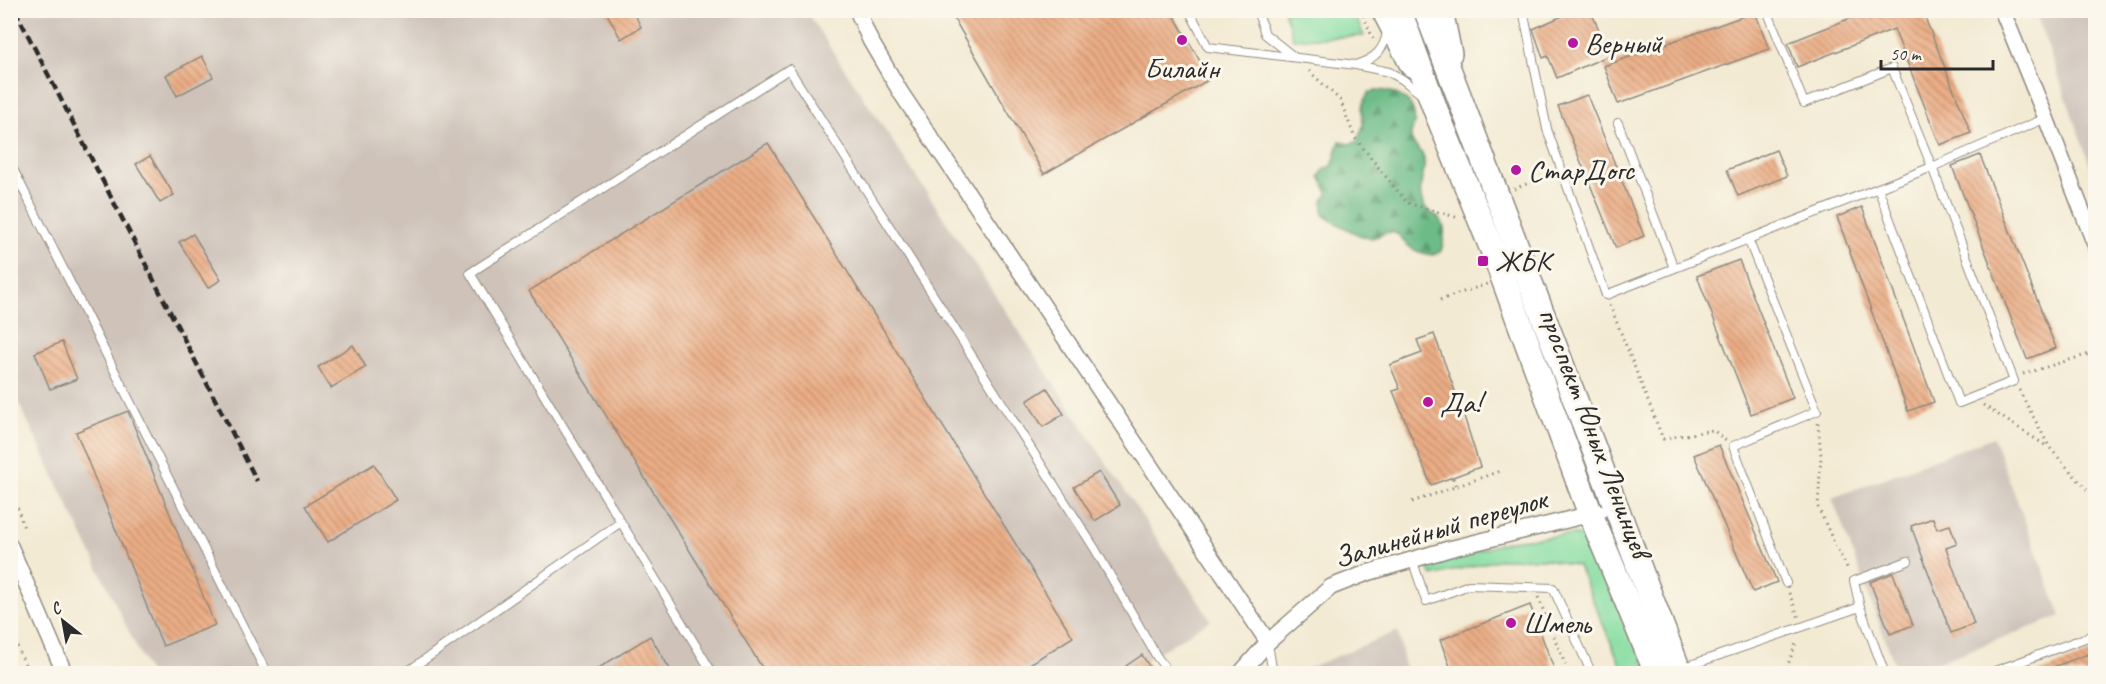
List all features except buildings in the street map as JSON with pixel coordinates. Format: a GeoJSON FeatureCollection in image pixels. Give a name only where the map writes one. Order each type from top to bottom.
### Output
{"type":"FeatureCollection","features":[{"type":"Feature","properties":{"kind":"main road","name":"проспект Юных Ленинцев"},"geometry":{"type":"LineString","coordinates":[[1426,10],[1616,508],[1672,672]]}},
{"type":"Feature","properties":{"kind":"main road"},"geometry":{"type":"LineString","coordinates":[[1442,10],[1463,104]]}},
{"type":"Feature","properties":{"kind":"main road","name":"проспект Юных Ленинцев"},"geometry":{"type":"LineString","coordinates":[[1389,13],[1436,111],[1477,208],[1590,513],[1672,672]]}},
{"type":"Feature","properties":{"kind":"street"},"geometry":{"type":"LineString","coordinates":[[857,10],[870,40],[901,93],[1268,642]]}},
{"type":"Feature","properties":{"kind":"street"},"geometry":{"type":"LineString","coordinates":[[2002,10],[2096,247]]}},
{"type":"Feature","properties":{"kind":"street","name":"Залинейный переулок"},"geometry":{"type":"LineString","coordinates":[[1240,674],[1268,642],[1331,587],[1412,559],[1616,508]]}},
{"type":"Feature","properties":{"kind":"street"},"geometry":{"type":"LineString","coordinates":[[10,546],[65,674]]}},
{"type":"Feature","properties":{"kind":"lane"},"geometry":{"type":"LineString","coordinates":[[1189,10],[1208,47],[1356,65],[1389,72],[1418,90],[1436,111]]}},
{"type":"Feature","properties":{"kind":"lane"},"geometry":{"type":"LineString","coordinates":[[1257,10],[1265,34],[1295,58]]}},
{"type":"Feature","properties":{"kind":"lane"},"geometry":{"type":"LineString","coordinates":[[1523,10],[1547,129],[1606,295],[1932,167],[2046,118]]}},
{"type":"Feature","properties":{"kind":"lane"},"geometry":{"type":"LineString","coordinates":[[1767,10],[1804,103],[1892,68],[2014,379],[1959,403],[1878,188]]}},
{"type":"Feature","properties":{"kind":"lane"},"geometry":{"type":"LineString","coordinates":[[1356,65],[1371,60],[1380,52],[1386,40],[1389,13]]}},
{"type":"Feature","properties":{"kind":"lane"},"geometry":{"type":"LineString","coordinates":[[713,674],[470,273],[789,69],[1095,549],[1157,657],[1170,674]]}},
{"type":"Feature","properties":{"kind":"lane"},"geometry":{"type":"LineString","coordinates":[[1618,123],[1674,268]]}},
{"type":"Feature","properties":{"kind":"lane"},"geometry":{"type":"LineString","coordinates":[[10,163],[267,674]]}},
{"type":"Feature","properties":{"kind":"lane"},"geometry":{"type":"LineString","coordinates":[[1748,239],[1817,411],[1733,446],[1786,583]]}},
{"type":"Feature","properties":{"kind":"lane"},"geometry":{"type":"LineString","coordinates":[[404,674],[621,522]]}},
{"type":"Feature","properties":{"kind":"lane"},"geometry":{"type":"LineString","coordinates":[[1412,559],[1426,601],[1469,585],[1553,588],[1592,674]]}},
{"type":"Feature","properties":{"kind":"lane"},"geometry":{"type":"LineString","coordinates":[[1885,674],[1860,607],[1854,581],[1908,561]]}},
{"type":"Feature","properties":{"kind":"lane"},"geometry":{"type":"LineString","coordinates":[[1672,672],[1860,607]]}},
{"type":"Feature","properties":{"kind":"lane"},"geometry":{"type":"LineString","coordinates":[[1987,674],[2096,634]]}},
{"type":"Feature","properties":{"kind":"lane"},"geometry":{"type":"LineString","coordinates":[[1268,642],[1273,674]]}},
{"type":"Feature","properties":{"kind":"path"},"geometry":{"type":"LineString","coordinates":[[1295,58],[1340,100],[1354,138],[1407,203],[1461,218]]}},
{"type":"Feature","properties":{"kind":"path"},"geometry":{"type":"LineString","coordinates":[[1514,189],[1561,170]]}},
{"type":"Feature","properties":{"kind":"path"},"geometry":{"type":"LineString","coordinates":[[1440,300],[1487,284],[1484,276]]}},
{"type":"Feature","properties":{"kind":"path"},"geometry":{"type":"LineString","coordinates":[[1606,295],[1663,439],[1713,430],[1733,446]]}},
{"type":"Feature","properties":{"kind":"path"},"geometry":{"type":"LineString","coordinates":[[2095,499],[2050,448],[2014,379],[2096,351]]}},
{"type":"Feature","properties":{"kind":"path"},"geometry":{"type":"LineString","coordinates":[[1971,398],[2050,448]]}},
{"type":"Feature","properties":{"kind":"path"},"geometry":{"type":"LineString","coordinates":[[1817,411],[1821,456],[1818,507],[1854,581]]}},
{"type":"Feature","properties":{"kind":"path"},"geometry":{"type":"LineString","coordinates":[[1412,502],[1500,471]]}},
{"type":"Feature","properties":{"kind":"path"},"geometry":{"type":"LineString","coordinates":[[1453,478],[1456,487]]}},
{"type":"Feature","properties":{"kind":"path"},"geometry":{"type":"LineString","coordinates":[[10,485],[24,528]]}},
{"type":"Feature","properties":{"kind":"path"},"geometry":{"type":"LineString","coordinates":[[1786,583],[1802,627],[1787,667],[1789,674]]}},
{"type":"Feature","properties":{"kind":"path"},"geometry":{"type":"LineString","coordinates":[[1534,587],[1569,674]]}},
{"type":"Feature","properties":{"kind":"path"},"geometry":{"type":"LineString","coordinates":[[10,630],[29,674]]}},
{"type":"Feature","properties":{"kind":"shaded area"},"geometry":{"type":"Polygon","coordinates":[[[11,11],[806,11],[1211,620],[1125,673],[149,673],[11,387],[11,11]]]}},
{"type":"Feature","properties":{"kind":"shaded area"},"geometry":{"type":"Polygon","coordinates":[[[2035,11],[2095,11],[2095,179],[2035,11]]]}},
{"type":"Feature","properties":{"kind":"shaded area"},"geometry":{"type":"Polygon","coordinates":[[[1993,437],[2061,616],[1909,673],[1898,673],[1832,498],[1993,437]]]}},
{"type":"Feature","properties":{"kind":"shaded area"},"geometry":{"type":"Polygon","coordinates":[[[1398,631],[1406,673],[1296,673],[1398,631]]]}},
{"type":"Feature","properties":{"kind":"green space"},"geometry":{"type":"Polygon","coordinates":[[[1284,11],[1353,11],[1364,36],[1293,39],[1284,11]]]}},
{"type":"Feature","properties":{"kind":"green space"},"geometry":{"type":"Polygon","coordinates":[[[1376,90],[1391,92],[1404,98],[1413,109],[1414,124],[1411,138],[1422,153],[1424,160],[1421,197],[1424,205],[1441,221],[1444,227],[1441,251],[1433,255],[1413,249],[1393,232],[1370,238],[1323,215],[1323,201],[1328,193],[1320,176],[1324,169],[1332,166],[1340,141],[1348,144],[1357,142],[1363,126],[1362,108],[1368,93],[1376,90]]]}},
{"type":"Feature","properties":{"kind":"green space"},"geometry":{"type":"Polygon","coordinates":[[[1578,535],[1600,549],[1648,673],[1624,673],[1578,566],[1546,559],[1501,559],[1432,576],[1427,567],[1509,541],[1578,535]]]}},
{"type":"Feature","properties":{"kind":"railway"},"geometry":{"type":"LineString","coordinates":[[15,10],[257,481]]}},
{"type":"Feature","properties":{"kind":"place","name":"Билайн"},"geometry":{"type":"Point","coordinates":[1182,40]}},
{"type":"Feature","properties":{"kind":"place","name":"Верный"},"geometry":{"type":"Point","coordinates":[1573,43]}},
{"type":"Feature","properties":{"kind":"place","name":"СтарДогс"},"geometry":{"type":"Point","coordinates":[1516,170]}},
{"type":"Feature","properties":{"kind":"place","name":"ЖБК"},"geometry":{"type":"Point","coordinates":[1483,261]}},
{"type":"Feature","properties":{"kind":"place","name":"Да!"},"geometry":{"type":"Point","coordinates":[1428,402]}},
{"type":"Feature","properties":{"kind":"place","name":"Шмель"},"geometry":{"type":"Point","coordinates":[1511,623]}}]}
